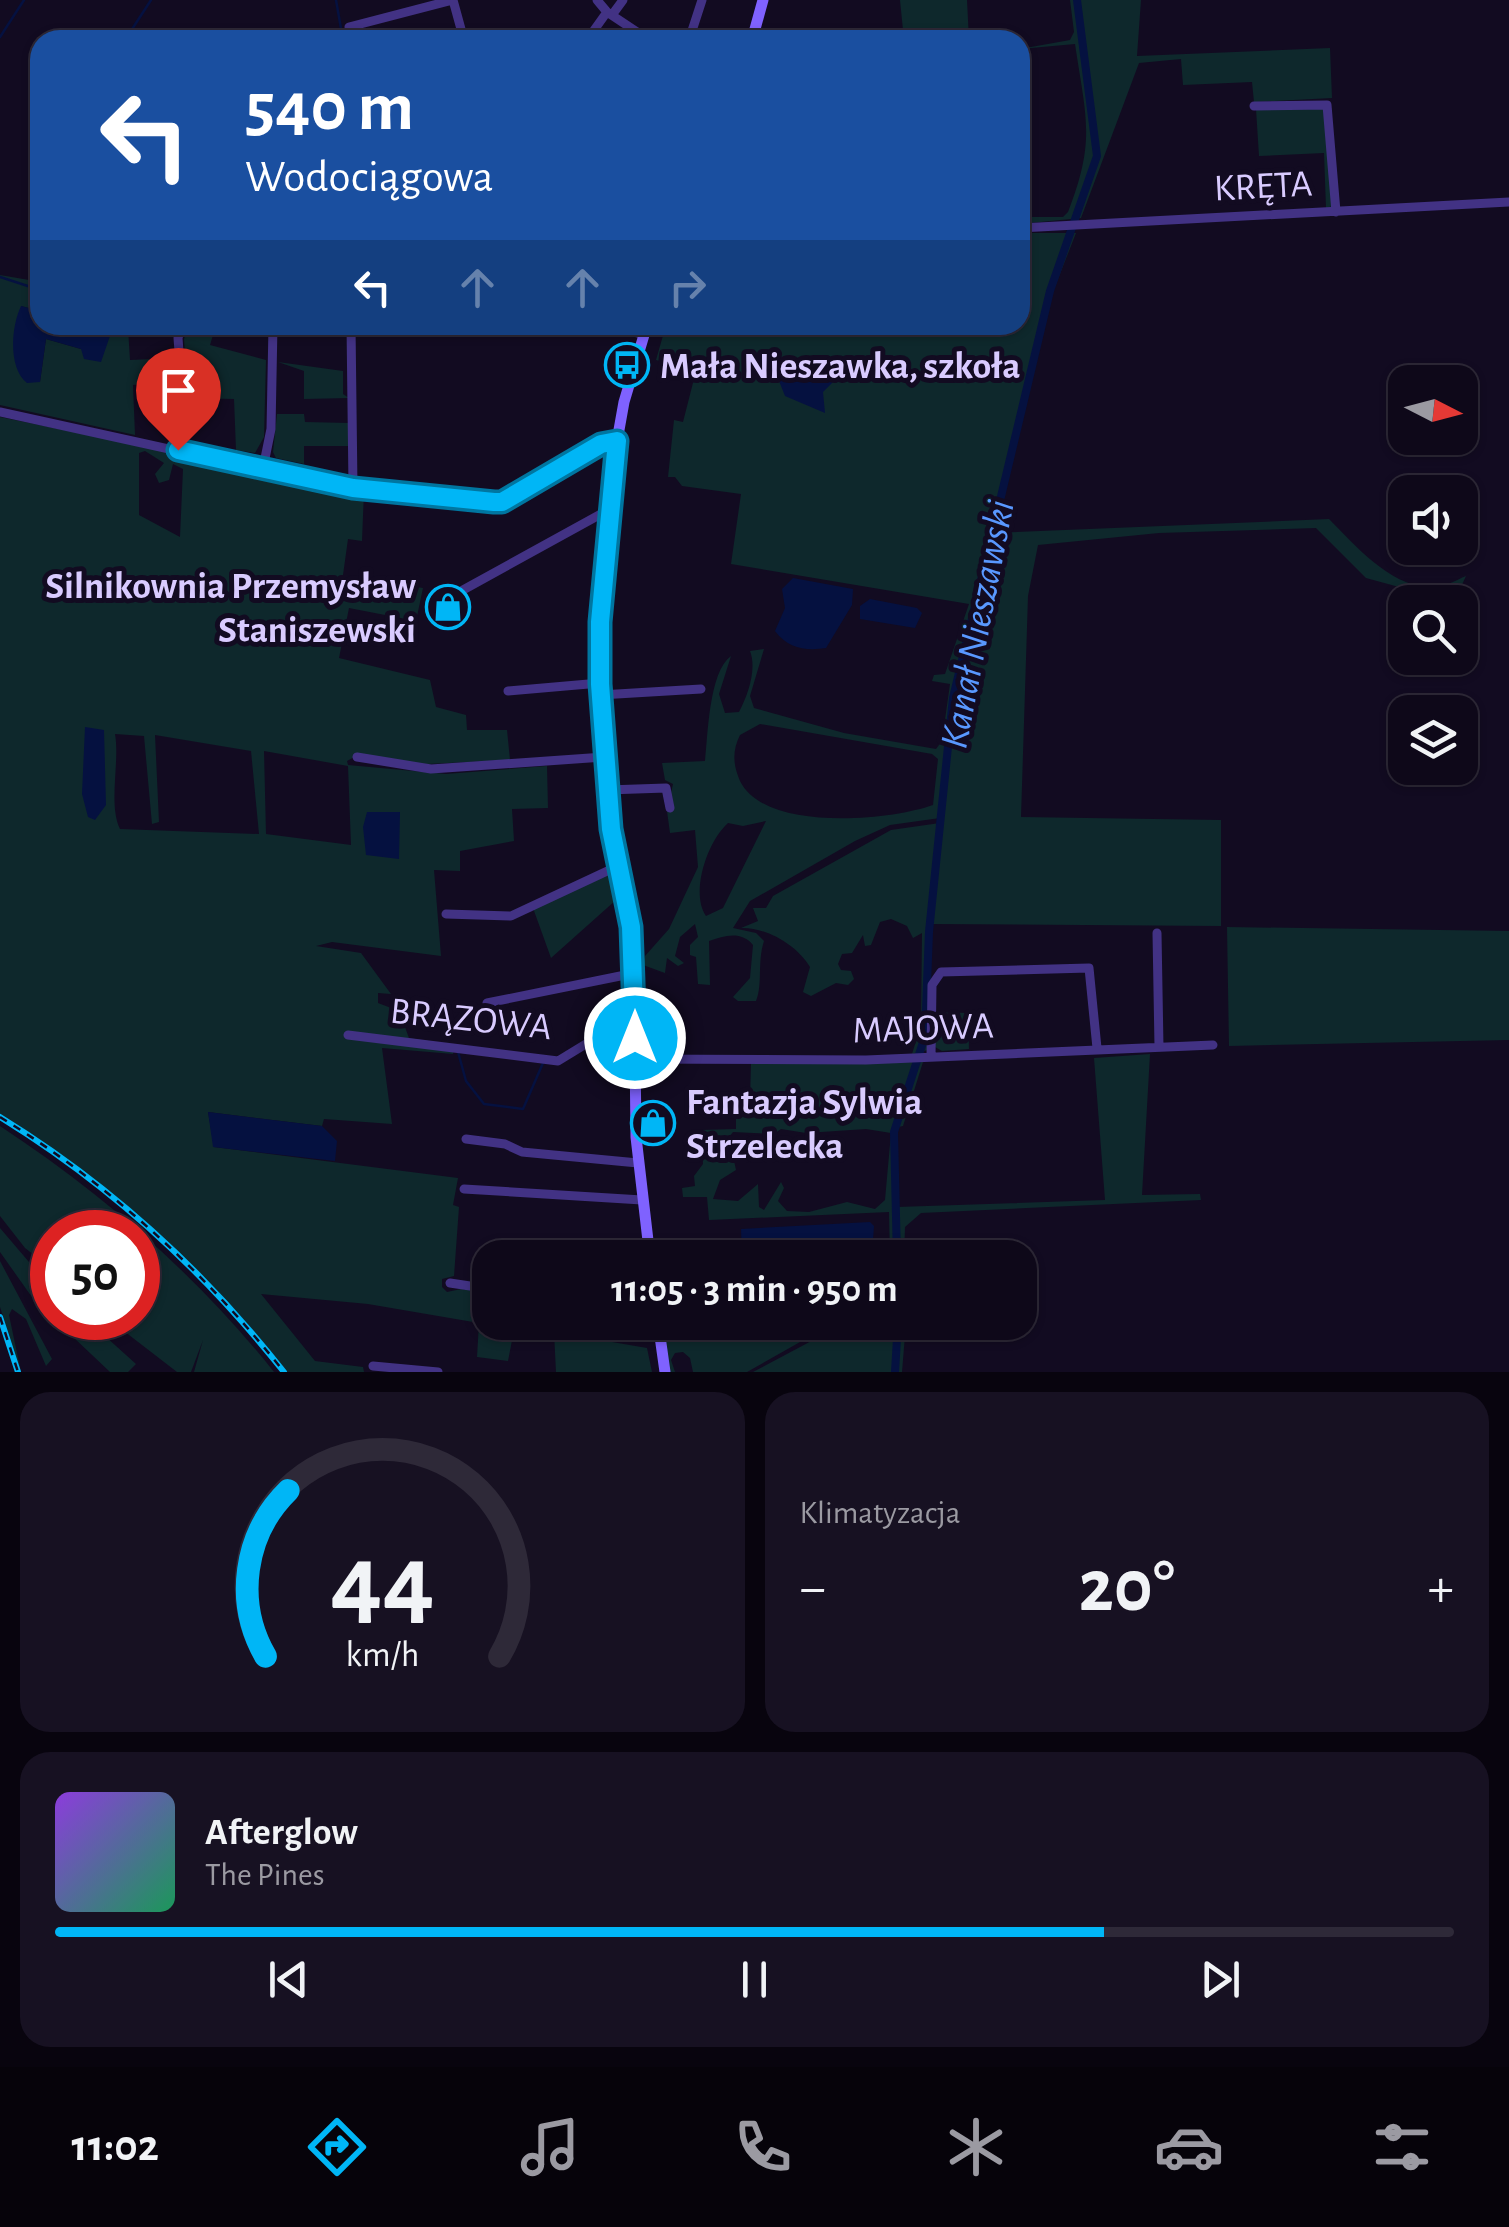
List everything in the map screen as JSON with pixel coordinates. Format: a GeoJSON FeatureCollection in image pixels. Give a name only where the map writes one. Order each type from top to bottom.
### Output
{"type":"FeatureCollection","features":[{"type":"Feature","properties":{"kind":"main road"},"geometry":{"type":"LineString","coordinates":[[755,30],[763,0]]}},
{"type":"Feature","properties":{"kind":"main road"},"geometry":{"type":"LineString","coordinates":[[645,335],[617,441],[600,689],[607,790],[635,974],[638,1163],[648,1240]]}},
{"type":"Feature","properties":{"kind":"main road"},"geometry":{"type":"LineString","coordinates":[[661,1340],[665,1372]]}},
{"type":"Feature","properties":{"kind":"street"},"geometry":{"type":"LineString","coordinates":[[349,27],[453,0],[461,30]]}},
{"type":"Feature","properties":{"kind":"street"},"geometry":{"type":"LineString","coordinates":[[597,0],[609,14],[634,30]]}},
{"type":"Feature","properties":{"kind":"street"},"geometry":{"type":"LineString","coordinates":[[595,30],[623,0]]}},
{"type":"Feature","properties":{"kind":"street"},"geometry":{"type":"LineString","coordinates":[[692,30],[702,0]]}},
{"type":"Feature","properties":{"kind":"street"},"geometry":{"type":"LineString","coordinates":[[1254,106],[1327,105],[1336,212]]}},
{"type":"Feature","properties":{"kind":"street","name":"KRĘTA"},"geometry":{"type":"LineString","coordinates":[[1030,227],[1509,202]]}},
{"type":"Feature","properties":{"kind":"street"},"geometry":{"type":"LineString","coordinates":[[178,450],[184,420],[179,335]]}},
{"type":"Feature","properties":{"kind":"street"},"geometry":{"type":"LineString","coordinates":[[263,468],[272,429],[273,335]]}},
{"type":"Feature","properties":{"kind":"street"},"geometry":{"type":"LineString","coordinates":[[351,335],[353,488]]}},
{"type":"Feature","properties":{"kind":"street"},"geometry":{"type":"LineString","coordinates":[[0,412],[353,488],[502,502],[601,444],[617,441]]}},
{"type":"Feature","properties":{"kind":"street"},"geometry":{"type":"LineString","coordinates":[[463,590],[610,509]]}},
{"type":"Feature","properties":{"kind":"street"},"geometry":{"type":"LineString","coordinates":[[508,691],[701,688]]}},
{"type":"Feature","properties":{"kind":"street"},"geometry":{"type":"LineString","coordinates":[[358,757],[430,769],[604,758]]}},
{"type":"Feature","properties":{"kind":"street"},"geometry":{"type":"LineString","coordinates":[[607,790],[666,788],[670,808]]}},
{"type":"Feature","properties":{"kind":"street"},"geometry":{"type":"LineString","coordinates":[[446,914],[510,916],[618,866]]}},
{"type":"Feature","properties":{"kind":"street"},"geometry":{"type":"LineString","coordinates":[[1157,932],[1159,1046]]}},
{"type":"Feature","properties":{"kind":"street"},"geometry":{"type":"LineString","coordinates":[[922,1057],[932,984],[940,972],[1089,968],[1097,1048]]}},
{"type":"Feature","properties":{"kind":"street"},"geometry":{"type":"LineString","coordinates":[[487,1003],[635,974]]}},
{"type":"Feature","properties":{"kind":"street","name":"BRĄZOWA"},"geometry":{"type":"LineString","coordinates":[[348,1035],[546,1060],[570,1057],[635,1014]]}},
{"type":"Feature","properties":{"kind":"street","name":"MAJOWA"},"geometry":{"type":"LineString","coordinates":[[635,1059],[922,1057],[1213,1045]]}},
{"type":"Feature","properties":{"kind":"street"},"geometry":{"type":"LineString","coordinates":[[466,1140],[505,1144],[522,1152],[638,1163]]}},
{"type":"Feature","properties":{"kind":"street"},"geometry":{"type":"LineString","coordinates":[[464,1189],[642,1200]]}},
{"type":"Feature","properties":{"kind":"street"},"geometry":{"type":"LineString","coordinates":[[450,1284],[472,1287]]}},
{"type":"Feature","properties":{"kind":"street"},"geometry":{"type":"LineString","coordinates":[[373,1366],[438,1372]]}},
{"type":"Feature","properties":{"kind":"green space"},"geometry":{"type":"Polygon","coordinates":[[[900,0],[967,0],[968,30],[903,30],[900,0]]]}},
{"type":"Feature","properties":{"kind":"green space"},"geometry":{"type":"Polygon","coordinates":[[[1070,0],[1141,0],[1137,56],[1330,48],[1332,98],[1254,102],[1252,82],[1183,85],[1181,59],[1139,63],[1081,218],[1030,223],[1030,217],[1063,217],[1068,212],[1082,166],[1086,129],[1075,44],[1030,47],[1070,40],[1074,32],[1070,0]]]}},
{"type":"Feature","properties":{"kind":"green space"},"geometry":{"type":"Polygon","coordinates":[[[1319,107],[1326,111],[1333,206],[1326,208],[1324,153],[1259,156],[1256,109],[1319,107]]]}},
{"type":"Feature","properties":{"kind":"green space"},"geometry":{"type":"Polygon","coordinates":[[[1030,233],[1076,233],[1051,297],[995,533],[1329,519],[1373,562],[1413,585],[1392,585],[1366,578],[1316,528],[1159,533],[1038,545],[1028,596],[1021,817],[1221,820],[1221,926],[930,924],[928,1050],[912,1054],[921,1025],[922,933],[913,938],[907,926],[891,919],[880,922],[871,945],[865,946],[863,935],[852,953],[842,954],[838,964],[841,970],[851,971],[854,979],[848,985],[836,983],[811,996],[803,992],[810,967],[797,951],[770,934],[741,928],[758,921],[753,908],[766,908],[773,896],[891,830],[940,823],[940,818],[890,825],[750,901],[733,928],[756,933],[764,941],[756,1001],[738,1001],[733,997],[750,978],[753,945],[738,936],[709,941],[710,985],[698,984],[696,957],[690,955],[690,945],[698,937],[695,924],[680,937],[675,956],[684,963],[678,966],[667,958],[665,973],[643,965],[645,956],[669,929],[698,867],[695,830],[670,833],[667,811],[673,784],[665,780],[662,763],[705,761],[718,675],[731,656],[719,694],[725,713],[739,712],[750,682],[750,651],[764,649],[750,696],[754,708],[844,733],[936,749],[942,741],[950,684],[932,681],[934,675],[945,674],[969,604],[731,564],[741,494],[682,486],[675,477],[668,477],[674,420],[683,422],[696,371],[656,360],[663,335],[1030,335],[1030,233]],[[760,724],[740,735],[735,764],[740,781],[754,797],[774,809],[800,815],[859,818],[933,805],[938,759],[932,754],[760,724]],[[766,821],[743,826],[728,823],[713,842],[700,881],[701,906],[706,916],[723,908],[766,821]]]}},
{"type":"Feature","properties":{"kind":"green space"},"geometry":{"type":"Polygon","coordinates":[[[0,275],[29,280],[30,308],[21,306],[40,382],[46,339],[81,349],[109,335],[128,335],[130,360],[175,358],[176,382],[133,385],[135,435],[0,405],[0,275]]]}},
{"type":"Feature","properties":{"kind":"green space"},"geometry":{"type":"Polygon","coordinates":[[[185,335],[213,335],[210,345],[266,360],[264,437],[255,453],[236,450],[234,399],[188,398],[185,335]]]}},
{"type":"Feature","properties":{"kind":"green space"},"geometry":{"type":"Polygon","coordinates":[[[278,362],[343,371],[343,394],[349,398],[304,399],[304,371],[278,362]]]}},
{"type":"Feature","properties":{"kind":"green space"},"geometry":{"type":"Polygon","coordinates":[[[277,414],[304,414],[305,422],[349,423],[350,446],[304,446],[304,464],[276,458],[273,452],[277,414]]]}},
{"type":"Feature","properties":{"kind":"green space"},"geometry":{"type":"Polygon","coordinates":[[[0,417],[364,491],[362,541],[348,539],[343,575],[423,588],[416,621],[349,608],[339,658],[430,680],[436,707],[466,715],[467,730],[507,730],[510,760],[427,764],[356,756],[347,761],[348,765],[446,774],[547,766],[548,808],[512,809],[514,841],[460,851],[460,871],[434,870],[441,956],[332,942],[316,946],[361,953],[391,994],[378,993],[378,1003],[399,1011],[409,1038],[455,1045],[453,1054],[382,1048],[392,1124],[324,1119],[322,1126],[208,1112],[214,1147],[458,1178],[453,1205],[459,1207],[454,1276],[442,1279],[442,1287],[447,1292],[472,1291],[472,1322],[368,1304],[261,1294],[315,1361],[363,1367],[364,1372],[287,1372],[224,1299],[160,1236],[160,1210],[130,1210],[0,1116],[0,417]],[[145,451],[139,453],[139,515],[180,537],[183,469],[173,464],[169,480],[159,483],[155,474],[164,463],[145,451]],[[115,734],[115,808],[120,829],[259,834],[251,751],[155,735],[159,822],[152,824],[144,736],[115,734]],[[264,751],[266,834],[351,845],[348,766],[264,751]]]}},
{"type":"Feature","properties":{"kind":"green space"},"geometry":{"type":"Polygon","coordinates":[[[1466,576],[1462,585],[1444,585],[1447,584],[1466,576]]]}},
{"type":"Feature","properties":{"kind":"green space"},"geometry":{"type":"Polygon","coordinates":[[[611,873],[616,900],[551,958],[533,908],[611,873]]]}},
{"type":"Feature","properties":{"kind":"green space"},"geometry":{"type":"Polygon","coordinates":[[[1227,927],[1509,931],[1509,1040],[1229,1046],[1227,927]]]}},
{"type":"Feature","properties":{"kind":"green space"},"geometry":{"type":"Polygon","coordinates":[[[937,1012],[968,1013],[969,1049],[942,1051],[935,1047],[937,1012]]]}},
{"type":"Feature","properties":{"kind":"green space"},"geometry":{"type":"Polygon","coordinates":[[[1150,1054],[1142,1195],[1200,1194],[1201,1200],[921,1213],[905,1227],[905,1240],[890,1240],[889,1212],[709,1220],[707,1197],[683,1197],[682,1188],[695,1186],[694,1176],[703,1164],[701,1130],[736,1129],[736,1104],[750,1102],[751,1063],[923,1062],[903,1126],[898,1127],[897,1207],[1105,1200],[1094,1058],[1150,1054]],[[866,1129],[733,1132],[729,1137],[736,1170],[720,1180],[713,1199],[738,1201],[758,1184],[759,1207],[764,1210],[781,1182],[784,1188],[778,1201],[787,1211],[809,1212],[847,1202],[875,1209],[885,1200],[891,1133],[866,1129]]]}},
{"type":"Feature","properties":{"kind":"green space"},"geometry":{"type":"Polygon","coordinates":[[[0,1126],[114,1210],[30,1210],[30,1252],[0,1216],[0,1126]]]}},
{"type":"Feature","properties":{"kind":"green space"},"geometry":{"type":"Polygon","coordinates":[[[0,1228],[30,1263],[30,1294],[0,1252],[0,1228]]]}},
{"type":"Feature","properties":{"kind":"green space"},"geometry":{"type":"Polygon","coordinates":[[[160,1250],[213,1302],[274,1372],[194,1372],[203,1340],[191,1372],[177,1372],[136,1340],[160,1340],[160,1250]]]}},
{"type":"Feature","properties":{"kind":"green space"},"geometry":{"type":"Polygon","coordinates":[[[0,1261],[30,1318],[30,1328],[26,1319],[12,1309],[9,1315],[21,1372],[0,1307],[0,1261]]]}},
{"type":"Feature","properties":{"kind":"green space"},"geometry":{"type":"Polygon","coordinates":[[[35,1340],[42,1340],[52,1359],[46,1366],[35,1340]]]}},
{"type":"Feature","properties":{"kind":"green space"},"geometry":{"type":"Polygon","coordinates":[[[76,1340],[109,1340],[136,1364],[128,1372],[110,1372],[76,1340]]]}},
{"type":"Feature","properties":{"kind":"green space"},"geometry":{"type":"Polygon","coordinates":[[[478,1340],[512,1340],[508,1361],[477,1357],[478,1340]]]}},
{"type":"Feature","properties":{"kind":"green space"},"geometry":{"type":"Polygon","coordinates":[[[554,1340],[600,1340],[647,1348],[652,1372],[556,1372],[554,1340]]]}},
{"type":"Feature","properties":{"kind":"green space"},"geometry":{"type":"Polygon","coordinates":[[[664,1340],[804,1340],[747,1372],[693,1372],[690,1358],[683,1352],[675,1353],[671,1360],[675,1372],[668,1372],[664,1340]]]}},
{"type":"Feature","properties":{"kind":"green space"},"geometry":{"type":"Polygon","coordinates":[[[813,1340],[905,1340],[902,1372],[753,1372],[813,1340]]]}},
{"type":"Feature","properties":{"kind":"shaded area"},"geometry":{"type":"Polygon","coordinates":[[[21,306],[30,308],[30,335],[110,335],[101,362],[84,359],[81,349],[46,339],[40,382],[27,383],[14,358],[15,325],[21,306]]]}},
{"type":"Feature","properties":{"kind":"shaded area"},"geometry":{"type":"Polygon","coordinates":[[[788,368],[825,369],[834,381],[823,392],[825,413],[785,396],[779,381],[788,368]]]}},
{"type":"Feature","properties":{"kind":"shaded area"},"geometry":{"type":"Polygon","coordinates":[[[793,578],[853,589],[852,605],[826,648],[798,647],[775,631],[785,608],[782,589],[793,578]]]}},
{"type":"Feature","properties":{"kind":"shaded area"},"geometry":{"type":"Polygon","coordinates":[[[870,599],[917,608],[922,613],[915,628],[860,619],[860,606],[870,599]]]}},
{"type":"Feature","properties":{"kind":"shaded area"},"geometry":{"type":"Polygon","coordinates":[[[85,727],[104,730],[106,805],[95,820],[88,817],[82,794],[85,727]]]}},
{"type":"Feature","properties":{"kind":"shaded area"},"geometry":{"type":"Polygon","coordinates":[[[367,812],[400,812],[399,859],[366,855],[363,827],[367,812]]]}},
{"type":"Feature","properties":{"kind":"shaded area"},"geometry":{"type":"Polygon","coordinates":[[[208,1112],[322,1126],[337,1141],[335,1161],[213,1147],[208,1112]]]}},
{"type":"Feature","properties":{"kind":"shaded area"},"geometry":{"type":"Polygon","coordinates":[[[870,1222],[874,1226],[873,1240],[741,1240],[741,1229],[870,1222]]]}},
{"type":"Feature","properties":{"kind":"waterway"},"geometry":{"type":"LineString","coordinates":[[0,37],[24,0]]}},
{"type":"Feature","properties":{"kind":"waterway"},"geometry":{"type":"LineString","coordinates":[[132,30],[151,0]]}},
{"type":"Feature","properties":{"kind":"waterway"},"geometry":{"type":"LineString","coordinates":[[336,0],[341,30]]}},
{"type":"Feature","properties":{"kind":"waterway","name":"Kanał Nieszawski"},"geometry":{"type":"LineString","coordinates":[[897,1240],[894,1132],[925,1036],[929,932],[953,698],[1050,291],[1097,156],[1077,0]]}},
{"type":"Feature","properties":{"kind":"waterway"},"geometry":{"type":"LineString","coordinates":[[0,277],[30,287]]}},
{"type":"Feature","properties":{"kind":"waterway"},"geometry":{"type":"LineString","coordinates":[[458,1052],[466,1081],[484,1104],[523,1109],[543,1063]]}},
{"type":"Feature","properties":{"kind":"waterway","name":"Kanał Nieszawski"},"geometry":{"type":"LineString","coordinates":[[895,1372],[897,1340]]}},
{"type":"Feature","properties":{"kind":"railway"},"geometry":{"type":"LineString","coordinates":[[0,1117],[79,1171],[153,1232],[222,1299],[284,1372]]}},
{"type":"Feature","properties":{"kind":"railway"},"geometry":{"type":"LineString","coordinates":[[0,1317],[18,1372]]}},
{"type":"Feature","properties":{"kind":"place","name":"Mała Nieszawka, szkoła"},"geometry":{"type":"Point","coordinates":[627,365]}},
{"type":"Feature","properties":{"kind":"place","name":"Silnikownia Przemysław Staniszewski"},"geometry":{"type":"Point","coordinates":[448,607]}},
{"type":"Feature","properties":{"kind":"place","name":"Fantazja Sylwia Strzelecka"},"geometry":{"type":"Point","coordinates":[653,1123]}},
{"type":"Feature","properties":{"kind":"route"},"geometry":{"type":"LineString","coordinates":[[178,450],[353,488],[502,502],[601,444],[617,441],[599,662],[611,829],[631,927],[635,1038]]}}]}
